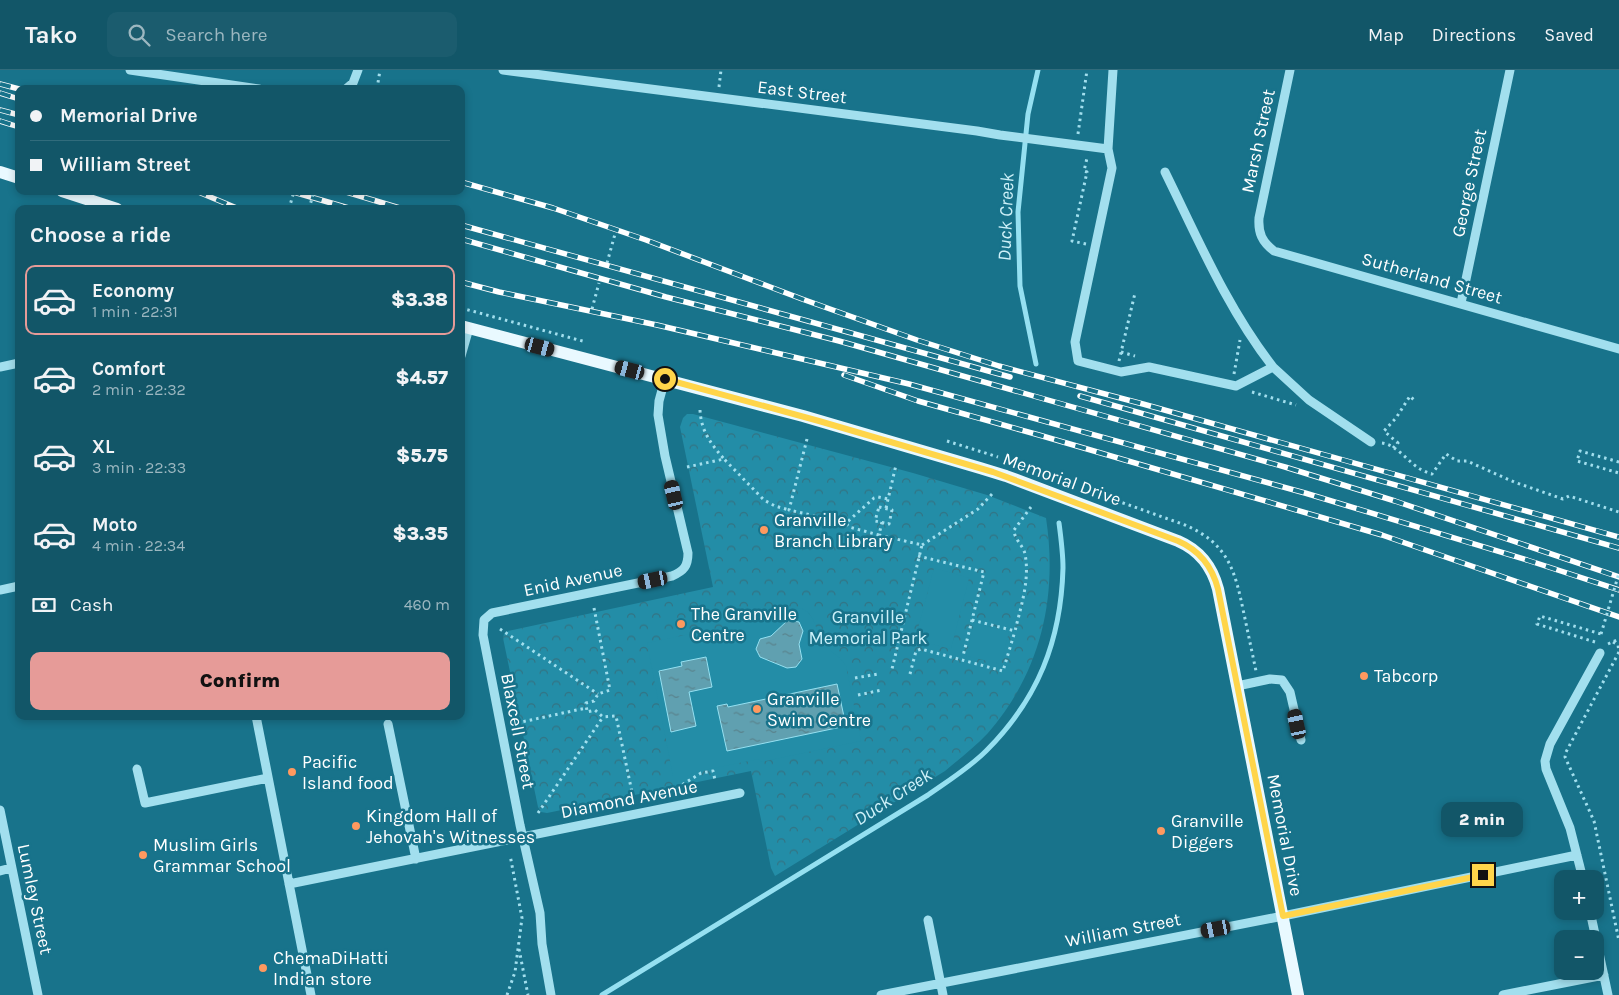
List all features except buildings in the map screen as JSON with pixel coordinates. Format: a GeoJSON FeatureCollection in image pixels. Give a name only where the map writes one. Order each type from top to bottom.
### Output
{"type":"FeatureCollection","features":[{"type":"Feature","properties":{"kind":"main road"},"geometry":{"type":"LineString","coordinates":[[0,172],[15,177]]}},
{"type":"Feature","properties":{"kind":"main road"},"geometry":{"type":"LineString","coordinates":[[74,195],[105,205]]}},
{"type":"Feature","properties":{"kind":"main road","name":"Memorial Drive"},"geometry":{"type":"LineString","coordinates":[[465,327],[842,427],[1006,476],[1186,544],[1200,554],[1206,561],[1217,583],[1298,995]]}},
{"type":"Feature","properties":{"kind":"street"},"geometry":{"type":"LineString","coordinates":[[130,70],[232,85]]}},
{"type":"Feature","properties":{"kind":"street"},"geometry":{"type":"LineString","coordinates":[[351,85],[358,70]]}},
{"type":"Feature","properties":{"kind":"street","name":"East Street"},"geometry":{"type":"LineString","coordinates":[[503,70],[1108,149]]}},
{"type":"Feature","properties":{"kind":"street"},"geometry":{"type":"LineString","coordinates":[[1113,70],[1108,149],[1112,168],[1075,342],[1078,361],[1121,372],[1149,367],[1236,386],[1273,367]]}},
{"type":"Feature","properties":{"kind":"street","name":"Marsh Street"},"geometry":{"type":"LineString","coordinates":[[1258,218],[1290,70]]}},
{"type":"Feature","properties":{"kind":"street","name":"George Street"},"geometry":{"type":"LineString","coordinates":[[1461,303],[1510,70]]}},
{"type":"Feature","properties":{"kind":"street"},"geometry":{"type":"LineString","coordinates":[[1165,172],[1213,271],[1254,342],[1273,367],[1309,400],[1371,442]]}},
{"type":"Feature","properties":{"kind":"street","name":"Sutherland Street"},"geometry":{"type":"LineString","coordinates":[[1258,218],[1259,233],[1262,240],[1274,251],[1461,303],[1619,350]]}},
{"type":"Feature","properties":{"kind":"street"},"geometry":{"type":"LineString","coordinates":[[0,367],[15,364]]}},
{"type":"Feature","properties":{"kind":"street","name":"Enid Avenue"},"geometry":{"type":"LineString","coordinates":[[484,620],[492,613],[672,576],[684,569],[687,565],[688,553],[665,456],[658,415],[658,400],[665,379]]}},
{"type":"Feature","properties":{"kind":"street"},"geometry":{"type":"LineString","coordinates":[[0,590],[15,587]]}},
{"type":"Feature","properties":{"kind":"street","name":"Blaxcell Street"},"geometry":{"type":"LineString","coordinates":[[484,620],[483,635],[523,838],[540,913],[542,944],[551,995]]}},
{"type":"Feature","properties":{"kind":"street"},"geometry":{"type":"LineString","coordinates":[[1581,870],[1570,828],[1548,776],[1545,760],[1550,744],[1602,649]]}},
{"type":"Feature","properties":{"kind":"street"},"geometry":{"type":"LineString","coordinates":[[1237,686],[1270,679],[1282,680],[1290,692],[1301,740]]}},
{"type":"Feature","properties":{"kind":"street"},"geometry":{"type":"LineString","coordinates":[[257,720],[311,995]]}},
{"type":"Feature","properties":{"kind":"street"},"geometry":{"type":"LineString","coordinates":[[388,724],[416,859]]}},
{"type":"Feature","properties":{"kind":"street"},"geometry":{"type":"LineString","coordinates":[[137,769],[145,803],[268,778]]}},
{"type":"Feature","properties":{"kind":"street","name":"Diamond Avenue"},"geometry":{"type":"LineString","coordinates":[[289,884],[740,793]]}},
{"type":"Feature","properties":{"kind":"street","name":"Lumley Street"},"geometry":{"type":"LineString","coordinates":[[0,810],[38,995]]}},
{"type":"Feature","properties":{"kind":"street","name":"William Street"},"geometry":{"type":"LineString","coordinates":[[881,995],[1577,856]]}},
{"type":"Feature","properties":{"kind":"street"},"geometry":{"type":"LineString","coordinates":[[0,871],[11,868]]}},
{"type":"Feature","properties":{"kind":"street"},"geometry":{"type":"LineString","coordinates":[[928,920],[943,995]]}},
{"type":"Feature","properties":{"kind":"street"},"geometry":{"type":"LineString","coordinates":[[1604,975],[1608,995]]}},
{"type":"Feature","properties":{"kind":"street"},"geometry":{"type":"LineString","coordinates":[[1503,995],[1579,980]]}},
{"type":"Feature","properties":{"kind":"path"},"geometry":{"type":"LineString","coordinates":[[378,85],[380,70]]}},
{"type":"Feature","properties":{"kind":"path"},"geometry":{"type":"LineString","coordinates":[[607,263],[616,234]]}},
{"type":"Feature","properties":{"kind":"path"},"geometry":{"type":"LineString","coordinates":[[592,309],[599,283]]}},
{"type":"Feature","properties":{"kind":"path"},"geometry":{"type":"LineString","coordinates":[[1241,339],[1233,376],[1248,391],[1301,406]]}},
{"type":"Feature","properties":{"kind":"path"},"geometry":{"type":"LineString","coordinates":[[1121,352],[1139,358]]}},
{"type":"Feature","properties":{"kind":"path"},"geometry":{"type":"LineString","coordinates":[[1393,448],[1398,442],[1384,431],[1396,418],[1410,396],[1416,402]]}},
{"type":"Feature","properties":{"kind":"path"},"geometry":{"type":"LineString","coordinates":[[700,410],[700,418],[706,436],[724,459],[764,500],[789,510],[846,523],[849,527],[922,545]]}},
{"type":"Feature","properties":{"kind":"path"},"geometry":{"type":"LineString","coordinates":[[789,510],[807,439]]}},
{"type":"Feature","properties":{"kind":"path"},"geometry":{"type":"LineString","coordinates":[[1371,442],[1386,443],[1419,469],[1432,474],[1446,454],[1457,461],[1467,460],[1514,482],[1528,485],[1563,499],[1569,496],[1619,512]]}},
{"type":"Feature","properties":{"kind":"path"},"geometry":{"type":"LineString","coordinates":[[1619,462],[1580,451],[1577,461],[1619,473]]}},
{"type":"Feature","properties":{"kind":"path"},"geometry":{"type":"LineString","coordinates":[[687,467],[724,459]]}},
{"type":"Feature","properties":{"kind":"path"},"geometry":{"type":"LineString","coordinates":[[886,508],[896,465]]}},
{"type":"Feature","properties":{"kind":"path"},"geometry":{"type":"LineString","coordinates":[[892,670],[922,545],[978,509],[993,493]]}},
{"type":"Feature","properties":{"kind":"path"},"geometry":{"type":"LineString","coordinates":[[846,523],[874,498],[888,499]]}},
{"type":"Feature","properties":{"kind":"path"},"geometry":{"type":"LineString","coordinates":[[879,507],[886,508],[892,510],[889,524],[875,521],[879,507]]}},
{"type":"Feature","properties":{"kind":"path"},"geometry":{"type":"LineString","coordinates":[[910,674],[916,651],[921,649],[1003,671],[1024,594],[1025,554],[1014,534],[1014,530],[1031,507]]}},
{"type":"Feature","properties":{"kind":"path"},"geometry":{"type":"LineString","coordinates":[[879,535],[882,522]]}},
{"type":"Feature","properties":{"kind":"path"},"geometry":{"type":"LineString","coordinates":[[918,556],[984,572],[964,656]]}},
{"type":"Feature","properties":{"kind":"path"},"geometry":{"type":"LineString","coordinates":[[1592,642],[1537,624],[1540,616],[1601,634],[1619,574]]}},
{"type":"Feature","properties":{"kind":"path"},"geometry":{"type":"LineString","coordinates":[[594,608],[610,690],[598,694],[594,702],[586,703],[586,708],[587,712],[595,710],[603,717],[616,716],[633,797]]}},
{"type":"Feature","properties":{"kind":"path"},"geometry":{"type":"LineString","coordinates":[[972,620],[1015,631]]}},
{"type":"Feature","properties":{"kind":"path"},"geometry":{"type":"LineString","coordinates":[[500,629],[598,694]]}},
{"type":"Feature","properties":{"kind":"path"},"geometry":{"type":"LineString","coordinates":[[1602,649],[1619,639]]}},
{"type":"Feature","properties":{"kind":"path"},"geometry":{"type":"LineString","coordinates":[[1613,642],[1618,645],[1619,652],[1565,757],[1594,821],[1619,941]]}},
{"type":"Feature","properties":{"kind":"path"},"geometry":{"type":"LineString","coordinates":[[855,678],[878,674]]}},
{"type":"Feature","properties":{"kind":"path"},"geometry":{"type":"LineString","coordinates":[[858,695],[882,690]]}},
{"type":"Feature","properties":{"kind":"path"},"geometry":{"type":"LineString","coordinates":[[517,723],[586,708]]}},
{"type":"Feature","properties":{"kind":"path"},"geometry":{"type":"LineString","coordinates":[[538,814],[603,717]]}},
{"type":"Feature","properties":{"kind":"path"},"geometry":{"type":"LineString","coordinates":[[677,788],[701,773],[712,770],[715,780]]}},
{"type":"Feature","properties":{"kind":"path"},"geometry":{"type":"LineString","coordinates":[[507,995],[514,972],[522,918],[510,855]]}},
{"type":"Feature","properties":{"kind":"path"},"geometry":{"type":"LineString","coordinates":[[518,947],[528,995]]}},
{"type":"Feature","properties":{"kind":"green space","name":"Granville Memorial Park"},"geometry":{"type":"Polygon","coordinates":[[[687,414],[693,414],[913,473],[987,495],[1046,518],[1049,576],[1047,605],[1041,632],[1033,659],[1021,685],[988,733],[945,771],[775,876],[771,868],[751,771],[547,813],[541,812],[538,807],[503,638],[504,634],[508,631],[713,587],[680,427],[683,418],[687,414]]]}},
{"type":"Feature","properties":{"kind":"green space"},"geometry":{"type":"Polygon","coordinates":[[[934,568],[969,578],[951,649],[915,640],[934,568]]]}},
{"type":"Feature","properties":{"kind":"green space","name":"Granville Swim Centre"},"geometry":{"type":"Polygon","coordinates":[[[799,608],[810,614],[822,641],[846,666],[861,741],[761,762],[759,759],[699,771],[687,776],[673,776],[647,643],[728,626],[728,623],[799,608]]]}},
{"type":"Feature","properties":{"kind":"green space"},"geometry":{"type":"Polygon","coordinates":[[[974,623],[1009,632],[1001,664],[966,656],[974,623]]]}},
{"type":"Feature","properties":{"kind":"water"},"geometry":{"type":"Polygon","coordinates":[[[788,620],[799,622],[803,631],[799,644],[802,659],[796,667],[787,668],[760,657],[756,649],[760,639],[771,636],[788,620]]]}},
{"type":"Feature","properties":{"kind":"water"},"geometry":{"type":"Polygon","coordinates":[[[706,657],[712,687],[689,692],[696,726],[671,732],[659,671],[682,666],[681,662],[706,657]]]}},
{"type":"Feature","properties":{"kind":"water"},"geometry":{"type":"Polygon","coordinates":[[[837,684],[846,726],[727,751],[717,706],[727,704],[728,707],[837,684]]]}},
{"type":"Feature","properties":{"kind":"waterway","name":"Duck Creek"},"geometry":{"type":"LineString","coordinates":[[1036,364],[1020,286],[1018,212],[1028,114],[1038,70]]}},
{"type":"Feature","properties":{"kind":"waterway","name":"Duck Creek"},"geometry":{"type":"LineString","coordinates":[[602,995],[928,795],[965,769],[986,751],[1020,711],[1033,689],[1051,644],[1061,595],[1063,568],[1059,523]]}},
{"type":"Feature","properties":{"kind":"railway"},"geometry":{"type":"LineString","coordinates":[[0,84],[15,88]]}},
{"type":"Feature","properties":{"kind":"railway"},"geometry":{"type":"LineString","coordinates":[[0,93],[15,98]]}},
{"type":"Feature","properties":{"kind":"railway"},"geometry":{"type":"LineString","coordinates":[[0,110],[15,114]]}},
{"type":"Feature","properties":{"kind":"railway"},"geometry":{"type":"LineString","coordinates":[[0,121],[15,126]]}},
{"type":"Feature","properties":{"kind":"railway"},"geometry":{"type":"LineString","coordinates":[[465,183],[553,208],[646,240],[917,340],[999,366],[1143,404],[1619,537]]}},
{"type":"Feature","properties":{"kind":"railway"},"geometry":{"type":"LineString","coordinates":[[206,195],[229,205]]}},
{"type":"Feature","properties":{"kind":"railway"},"geometry":{"type":"LineString","coordinates":[[304,195],[338,205]]}},
{"type":"Feature","properties":{"kind":"railway"},"geometry":{"type":"LineString","coordinates":[[356,195],[390,205]]}},
{"type":"Feature","properties":{"kind":"railway"},"geometry":{"type":"LineString","coordinates":[[465,226],[1010,377]]}},
{"type":"Feature","properties":{"kind":"railway"},"geometry":{"type":"LineString","coordinates":[[465,240],[666,297],[839,341],[1285,467],[1395,501],[1619,577]]}},
{"type":"Feature","properties":{"kind":"railway"},"geometry":{"type":"LineString","coordinates":[[465,283],[657,325],[909,384],[1305,493],[1527,560],[1619,590]]}},
{"type":"Feature","properties":{"kind":"railway"},"geometry":{"type":"LineString","coordinates":[[844,375],[918,401],[1382,535],[1619,617]]}},
{"type":"Feature","properties":{"kind":"railway"},"geometry":{"type":"LineString","coordinates":[[1080,396],[1619,548]]}},
{"type":"Feature","properties":{"kind":"place","name":"Granville Branch Library"},"geometry":{"type":"Point","coordinates":[764,530]}},
{"type":"Feature","properties":{"kind":"place","name":"The Granville Centre"},"geometry":{"type":"Point","coordinates":[681,624]}},
{"type":"Feature","properties":{"kind":"place","name":"Tabcorp"},"geometry":{"type":"Point","coordinates":[1364,676]}},
{"type":"Feature","properties":{"kind":"place","name":"Granville Swim Centre"},"geometry":{"type":"Point","coordinates":[757,709]}},
{"type":"Feature","properties":{"kind":"place","name":"Pacific Island food"},"geometry":{"type":"Point","coordinates":[292,772]}},
{"type":"Feature","properties":{"kind":"place","name":"Kingdom Hall of Jehovah's Witnesses"},"geometry":{"type":"Point","coordinates":[356,826]}},
{"type":"Feature","properties":{"kind":"place","name":"Granville Diggers"},"geometry":{"type":"Point","coordinates":[1161,831]}},
{"type":"Feature","properties":{"kind":"place","name":"Muslim Girls Grammar School"},"geometry":{"type":"Point","coordinates":[143,855]}},
{"type":"Feature","properties":{"kind":"place","name":"ChemaDiHatti Indian store"},"geometry":{"type":"Point","coordinates":[263,968]}},
{"type":"Feature","properties":{"kind":"route"},"geometry":{"type":"LineString","coordinates":[[665,379],[819,421],[1006,476],[1186,544],[1200,554],[1214,575],[1218,589],[1283,916],[1483,875]]}}]}
